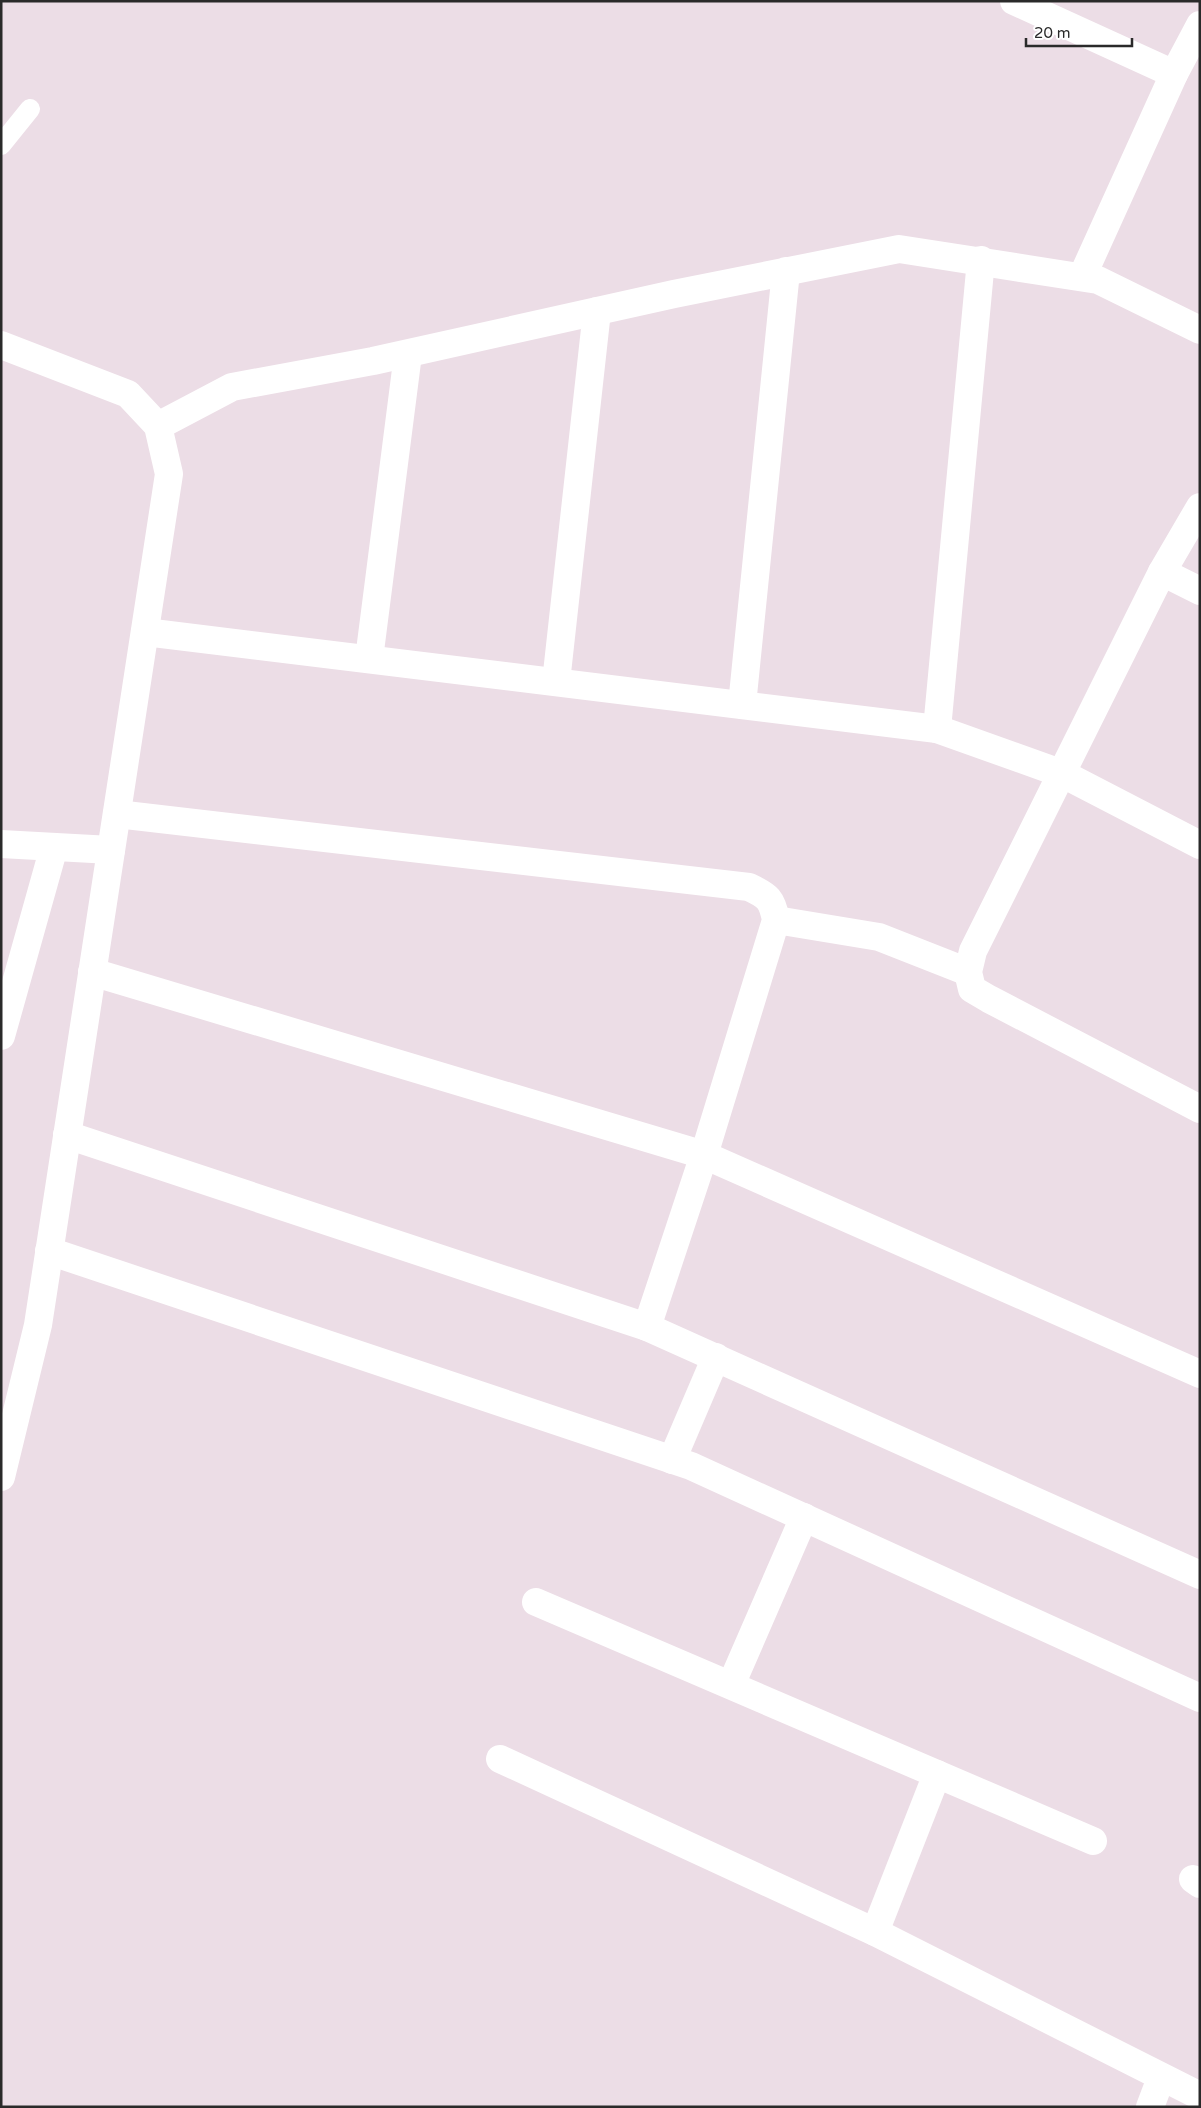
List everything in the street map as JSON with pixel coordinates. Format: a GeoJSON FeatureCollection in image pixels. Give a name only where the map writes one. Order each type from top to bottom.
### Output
{"type":"FeatureCollection","features":[{"type":"Feature","properties":{"kind":"street"},"geometry":{"type":"LineString","coordinates":[[1014,1],[1174,74]]}},
{"type":"Feature","properties":{"kind":"street"},"geometry":{"type":"LineString","coordinates":[[1082,277],[1174,74],[1200,25]]}},
{"type":"Feature","properties":{"kind":"street"},"geometry":{"type":"LineString","coordinates":[[158,426],[232,387],[408,354],[597,311],[899,249],[981,260],[1098,280],[1200,330]]}},
{"type":"Feature","properties":{"kind":"street"},"geometry":{"type":"LineString","coordinates":[[937,729],[981,260]]}},
{"type":"Feature","properties":{"kind":"street"},"geometry":{"type":"LineString","coordinates":[[742,705],[786,271]]}},
{"type":"Feature","properties":{"kind":"street"},"geometry":{"type":"LineString","coordinates":[[556,682],[597,311]]}},
{"type":"Feature","properties":{"kind":"street"},"geometry":{"type":"LineString","coordinates":[[1,345],[128,394],[158,426],[169,474],[38,1325],[1,1476]]}},
{"type":"Feature","properties":{"kind":"street"},"geometry":{"type":"LineString","coordinates":[[369,659],[408,354]]}},
{"type":"Feature","properties":{"kind":"street"},"geometry":{"type":"LineString","coordinates":[[1200,506],[1162,572],[1063,774],[973,951],[968,972],[972,989],[1200,1109]]}},
{"type":"Feature","properties":{"kind":"street"},"geometry":{"type":"LineString","coordinates":[[1162,572],[1200,591]]}},
{"type":"Feature","properties":{"kind":"street"},"geometry":{"type":"LineString","coordinates":[[145,632],[937,729],[1063,774],[1200,845]]}},
{"type":"Feature","properties":{"kind":"street"},"geometry":{"type":"LineString","coordinates":[[117,814],[749,887],[764,894],[773,904],[776,920],[704,1155],[647,1326]]}},
{"type":"Feature","properties":{"kind":"street"},"geometry":{"type":"LineString","coordinates":[[1,844],[111,850]]}},
{"type":"Feature","properties":{"kind":"street"},"geometry":{"type":"LineString","coordinates":[[1,1036],[54,847]]}},
{"type":"Feature","properties":{"kind":"street"},"geometry":{"type":"LineString","coordinates":[[776,920],[879,937],[968,972]]}},
{"type":"Feature","properties":{"kind":"street"},"geometry":{"type":"LineString","coordinates":[[92,972],[704,1155],[1200,1374]]}},
{"type":"Feature","properties":{"kind":"street"},"geometry":{"type":"LineString","coordinates":[[67,1135],[647,1326],[1200,1575]]}},
{"type":"Feature","properties":{"kind":"street"},"geometry":{"type":"LineString","coordinates":[[49,1251],[672,1460],[804,1517],[1200,1698]]}},
{"type":"Feature","properties":{"kind":"street"},"geometry":{"type":"LineString","coordinates":[[672,1460],[716,1357]]}},
{"type":"Feature","properties":{"kind":"street"},"geometry":{"type":"LineString","coordinates":[[731,1685],[804,1517]]}},
{"type":"Feature","properties":{"kind":"street"},"geometry":{"type":"LineString","coordinates":[[536,1602],[1093,1841]]}},
{"type":"Feature","properties":{"kind":"street"},"geometry":{"type":"LineString","coordinates":[[500,1759],[875,1932],[1200,2096]]}},
{"type":"Feature","properties":{"kind":"street"},"geometry":{"type":"LineString","coordinates":[[875,1932],[937,1774]]}},
{"type":"Feature","properties":{"kind":"street"},"geometry":{"type":"LineString","coordinates":[[1150,2107],[1161,2078]]}},
{"type":"Feature","properties":{"kind":"lane"},"geometry":{"type":"LineString","coordinates":[[1,145],[30,109]]}}]}
